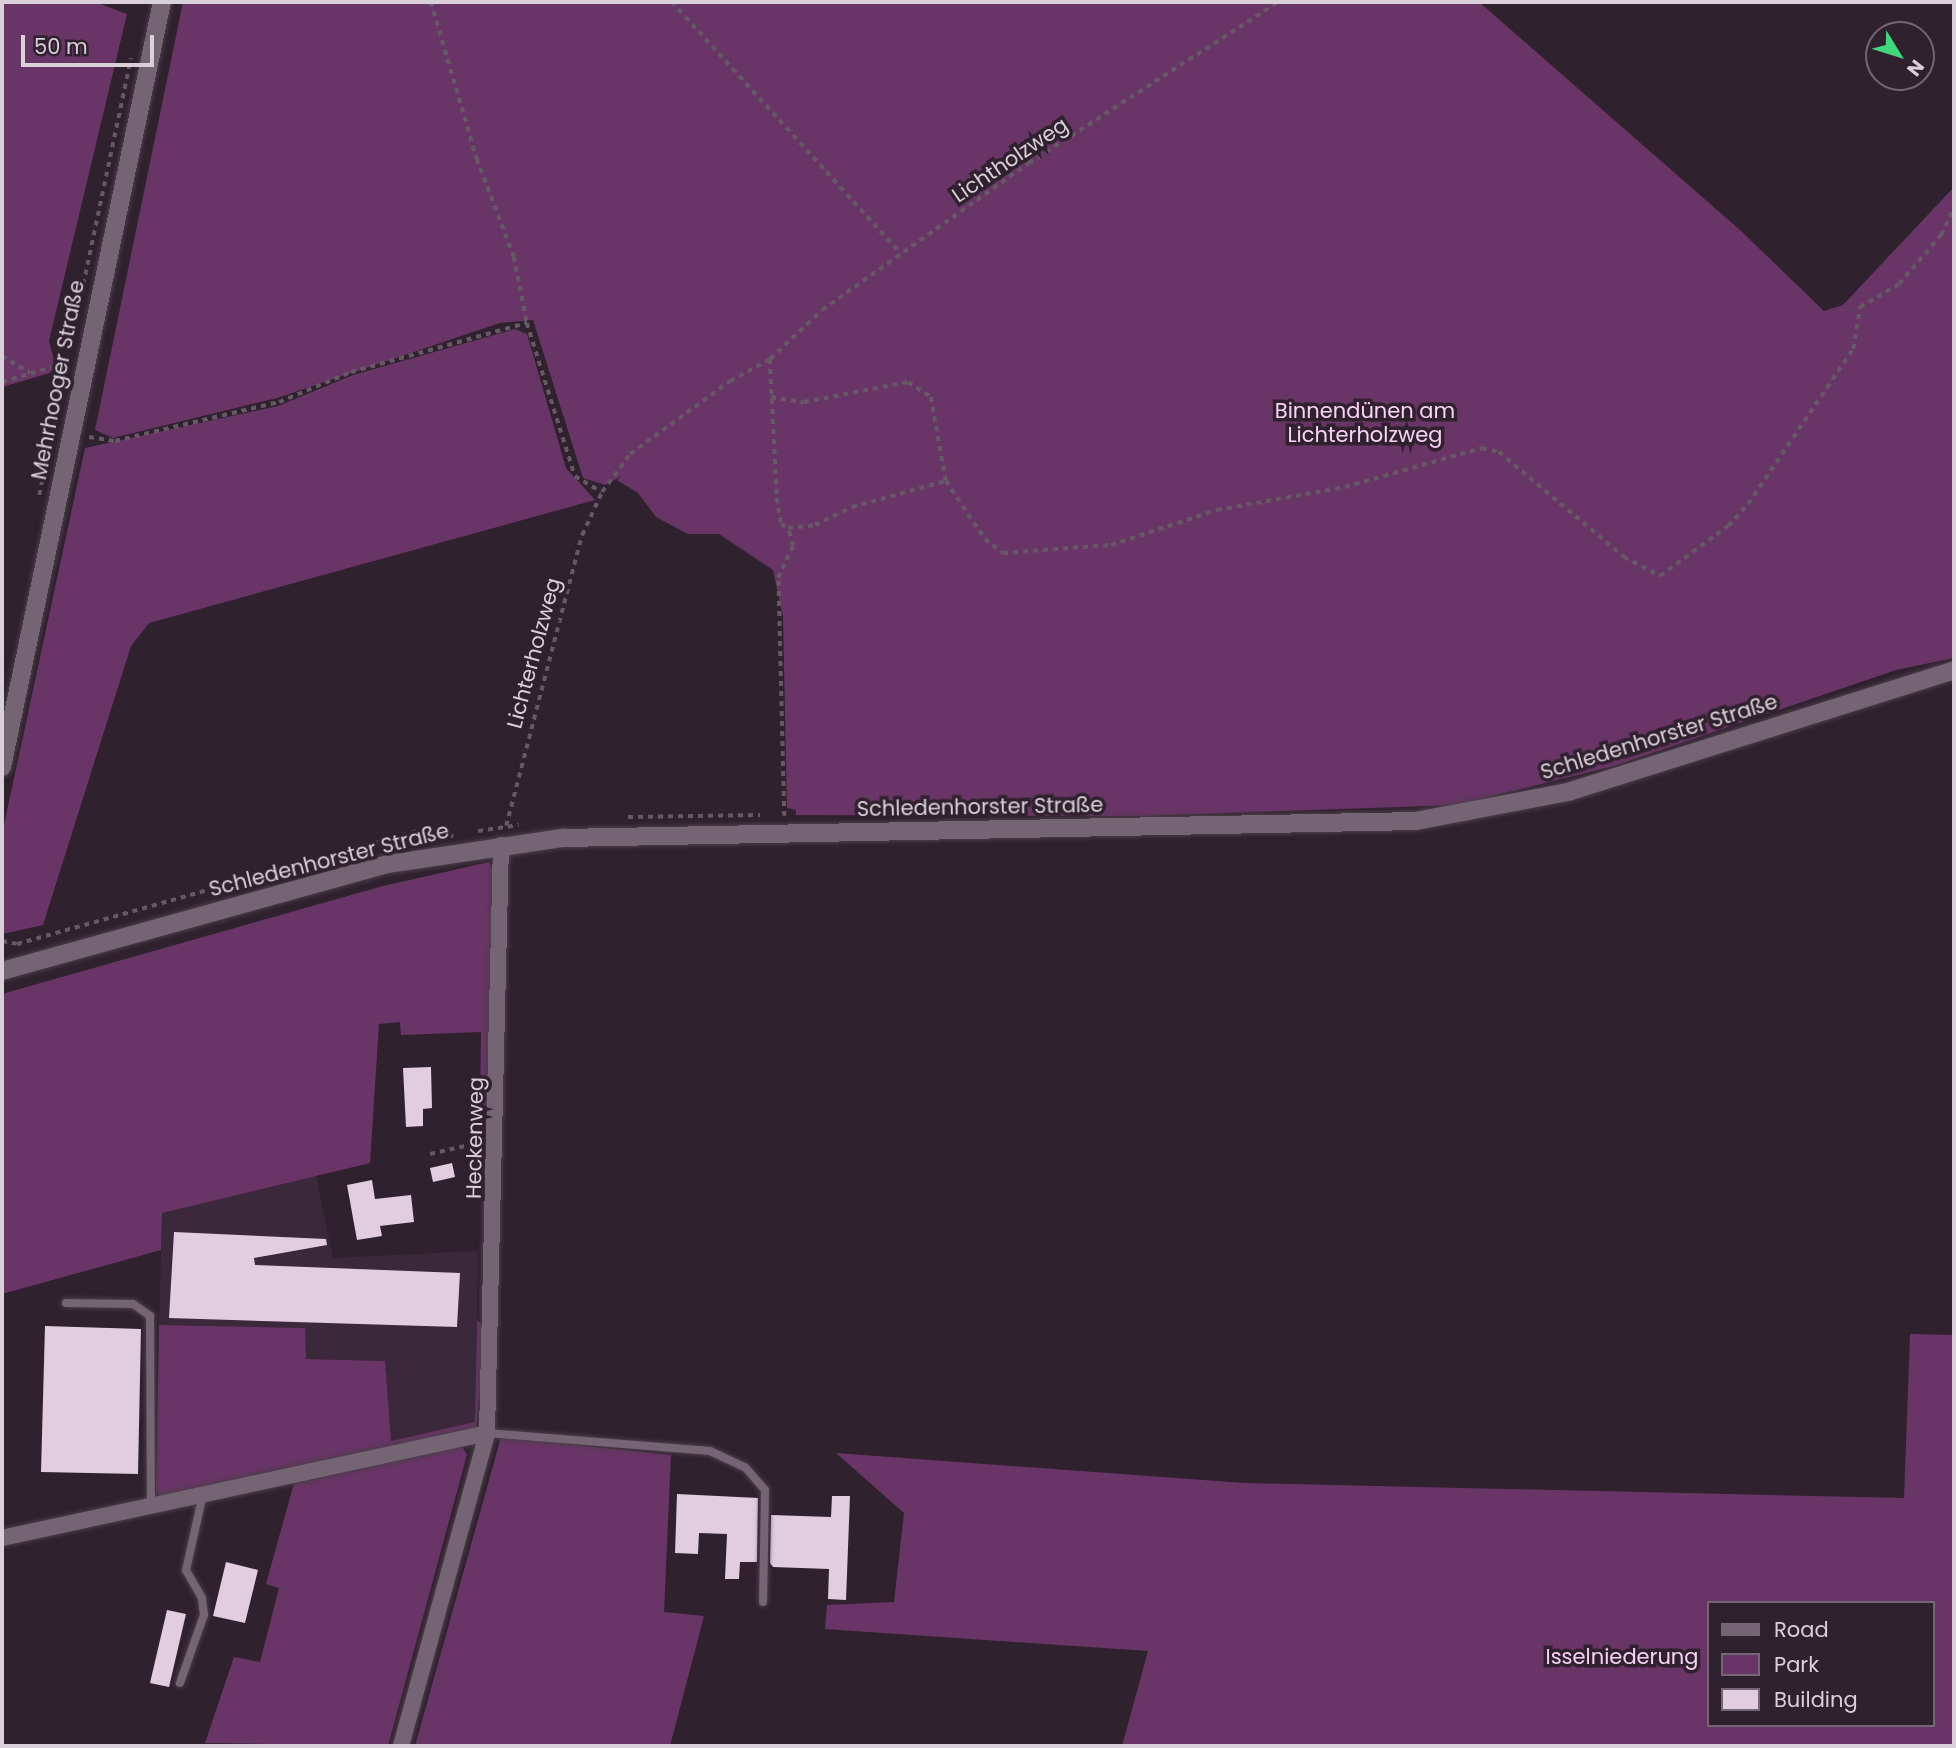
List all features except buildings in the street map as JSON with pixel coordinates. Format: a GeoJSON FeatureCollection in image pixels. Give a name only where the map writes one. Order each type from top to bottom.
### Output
{"type":"FeatureCollection","features":[{"type":"Feature","properties":{"kind":"street","name":"Mehrhooger Straße"},"geometry":{"type":"LineString","coordinates":[[2,767],[70,435],[77,360],[162,2]]}},
{"type":"Feature","properties":{"kind":"street","name":"Schledenhorster Straße"},"geometry":{"type":"LineString","coordinates":[[2,971],[388,864],[501,845],[563,838],[785,824],[1416,821],[1569,792],[1954,670]]}},
{"type":"Feature","properties":{"kind":"street","name":"Heckenweg"},"geometry":{"type":"LineString","coordinates":[[401,1746],[487,1433],[501,845]]}},
{"type":"Feature","properties":{"kind":"street"},"geometry":{"type":"LineString","coordinates":[[2,1538],[487,1433]]}},
{"type":"Feature","properties":{"kind":"lane"},"geometry":{"type":"LineString","coordinates":[[66,1303],[133,1304],[150,1316],[151,1506]]}},
{"type":"Feature","properties":{"kind":"lane"},"geometry":{"type":"LineString","coordinates":[[487,1433],[710,1451],[745,1467],[765,1490],[762,1602]]}},
{"type":"Feature","properties":{"kind":"lane"},"geometry":{"type":"LineString","coordinates":[[180,1683],[204,1615],[202,1598],[186,1570],[203,1494]]}},
{"type":"Feature","properties":{"kind":"path"},"geometry":{"type":"LineString","coordinates":[[431,2],[477,159],[514,257],[527,323],[575,476],[602,492]]}},
{"type":"Feature","properties":{"kind":"path"},"geometry":{"type":"LineString","coordinates":[[672,2],[901,254]]}},
{"type":"Feature","properties":{"kind":"path","name":"Lichtholzweg"},"geometry":{"type":"LineString","coordinates":[[771,359],[795,331],[1029,163],[1278,2]]}},
{"type":"Feature","properties":{"kind":"path"},"geometry":{"type":"LineString","coordinates":[[78,309],[131,55]]}},
{"type":"Feature","properties":{"kind":"path"},"geometry":{"type":"LineString","coordinates":[[771,397],[804,402],[908,382],[932,397],[946,481],[985,539],[1003,553],[1111,545],[1217,510],[1345,487],[1482,448],[1499,452],[1624,557],[1660,576],[1728,526],[1748,504],[1853,349],[1860,307],[1899,284],[1941,235],[1954,208]]}},
{"type":"Feature","properties":{"kind":"path"},"geometry":{"type":"LineString","coordinates":[[70,435],[115,441],[279,402],[351,372],[527,323]]}},
{"type":"Feature","properties":{"kind":"path"},"geometry":{"type":"LineString","coordinates":[[37,505],[77,360],[70,349]]}},
{"type":"Feature","properties":{"kind":"path"},"geometry":{"type":"LineString","coordinates":[[2,356],[30,373]]}},
{"type":"Feature","properties":{"kind":"path"},"geometry":{"type":"LineString","coordinates":[[771,359],[777,498],[781,524],[788,528],[815,525],[852,507],[946,481]]}},
{"type":"Feature","properties":{"kind":"path","name":"Lichterholzweg"},"geometry":{"type":"LineString","coordinates":[[506,826],[574,558],[602,492],[653,434],[771,359]]}},
{"type":"Feature","properties":{"kind":"path"},"geometry":{"type":"LineString","coordinates":[[2,382],[77,360]]}},
{"type":"Feature","properties":{"kind":"path"},"geometry":{"type":"LineString","coordinates":[[785,824],[778,578],[793,546],[788,528]]}},
{"type":"Feature","properties":{"kind":"path"},"geometry":{"type":"LineString","coordinates":[[614,818],[785,824],[797,815]]}},
{"type":"Feature","properties":{"kind":"path"},"geometry":{"type":"LineString","coordinates":[[2,941],[17,944],[421,830],[453,836],[533,824]]}},
{"type":"Feature","properties":{"kind":"path"},"geometry":{"type":"LineString","coordinates":[[430,1154],[495,1140]]}},
{"type":"Feature","properties":{"kind":"shaded area"},"geometry":{"type":"Polygon","coordinates":[[[316,1176],[333,1258],[478,1251],[475,1422],[390,1441],[385,1361],[306,1359],[304,1328],[159,1325],[162,1213],[316,1176]]]}},
{"type":"Feature","properties":{"kind":"green space"},"geometry":{"type":"Polygon","coordinates":[[[2,2],[95,2],[127,14],[49,341],[57,371],[2,387],[2,2]]]}},
{"type":"Feature","properties":{"kind":"green space","name":"Binnendünen am Lichterholzweg"},"geometry":{"type":"Polygon","coordinates":[[[183,2],[1479,2],[1740,230],[1824,311],[1843,305],[1954,187],[1954,658],[1896,670],[1614,766],[1456,805],[1141,816],[796,815],[796,810],[787,808],[783,617],[773,570],[719,534],[688,534],[656,517],[638,493],[617,480],[622,476],[605,485],[583,478],[533,320],[500,323],[277,398],[113,438],[95,430],[183,2]]]}},
{"type":"Feature","properties":{"kind":"green space"},"geometry":{"type":"Polygon","coordinates":[[[515,329],[527,334],[566,468],[595,500],[149,623],[131,646],[43,925],[2,934],[2,834],[85,448],[278,406],[353,375],[515,329]]]}},
{"type":"Feature","properties":{"kind":"green space"},"geometry":{"type":"Polygon","coordinates":[[[489,862],[495,877],[488,1110],[480,1112],[481,1032],[401,1035],[400,1022],[379,1024],[370,1163],[162,1213],[161,1250],[2,1294],[2,994],[383,886],[489,862]]]}},
{"type":"Feature","properties":{"kind":"green space"},"geometry":{"type":"Polygon","coordinates":[[[477,1321],[486,1326],[476,1429],[160,1498],[156,1492],[159,1325],[305,1328],[306,1359],[385,1361],[391,1441],[475,1422],[477,1321]]]}},
{"type":"Feature","properties":{"kind":"green space","name":"Isselniederung"},"geometry":{"type":"Polygon","coordinates":[[[1910,1334],[1954,1335],[1954,1746],[1122,1746],[1148,1651],[825,1629],[827,1605],[894,1602],[904,1513],[836,1453],[1244,1483],[1904,1498],[1910,1334]]]}},
{"type":"Feature","properties":{"kind":"green space"},"geometry":{"type":"Polygon","coordinates":[[[501,1437],[671,1455],[664,1612],[704,1616],[670,1746],[415,1746],[501,1437]]]}},
{"type":"Feature","properties":{"kind":"green space"},"geometry":{"type":"Polygon","coordinates":[[[461,1445],[467,1455],[388,1746],[205,1743],[234,1657],[260,1662],[279,1588],[266,1584],[294,1483],[461,1445]]]}}]}
